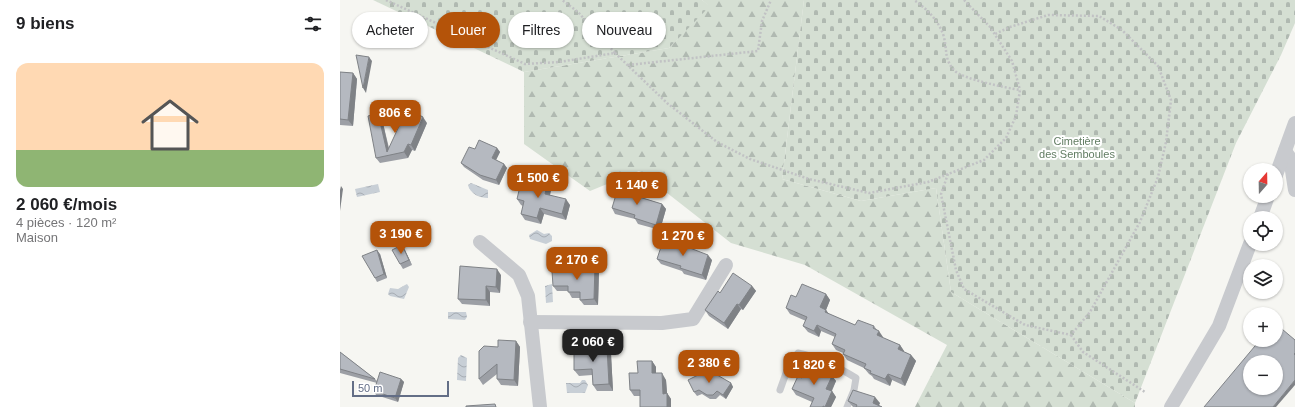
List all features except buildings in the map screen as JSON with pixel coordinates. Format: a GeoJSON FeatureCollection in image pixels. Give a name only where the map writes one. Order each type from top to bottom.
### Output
{"type":"FeatureCollection","features":[{"type":"Feature","properties":{"kind":"street"},"geometry":{"type":"LineString","coordinates":[[1280,163],[1295,125]]}},
{"type":"Feature","properties":{"kind":"street"},"geometry":{"type":"LineString","coordinates":[[1285,151],[1290,158],[1295,190]]}},
{"type":"Feature","properties":{"kind":"street"},"geometry":{"type":"LineString","coordinates":[[480,242],[519,275],[528,296],[540,407]]}},
{"type":"Feature","properties":{"kind":"street"},"geometry":{"type":"LineString","coordinates":[[1171,407],[1219,326],[1247,251]]}},
{"type":"Feature","properties":{"kind":"street"},"geometry":{"type":"LineString","coordinates":[[530,322],[662,323],[693,319],[726,265]]}},
{"type":"Feature","properties":{"kind":"lane"},"geometry":{"type":"LineString","coordinates":[[780,390],[790,362],[798,353],[807,355],[840,368],[856,378],[854,390],[847,407]]}},
{"type":"Feature","properties":{"kind":"path"},"geometry":{"type":"LineString","coordinates":[[386,0],[525,64],[559,62],[614,53]]}},
{"type":"Feature","properties":{"kind":"path"},"geometry":{"type":"LineString","coordinates":[[562,0],[578,12],[614,53],[667,103],[717,142],[750,159],[802,177],[869,193],[928,182],[984,160],[1006,138],[1016,116],[1020,90],[1012,61],[995,34],[964,0]]}},
{"type":"Feature","properties":{"kind":"path"},"geometry":{"type":"LineString","coordinates":[[628,65],[758,51],[762,21],[771,0]]}},
{"type":"Feature","properties":{"kind":"path"},"geometry":{"type":"LineString","coordinates":[[914,0],[928,9],[943,34],[946,59],[956,72],[992,84],[1020,90]]}},
{"type":"Feature","properties":{"kind":"path"},"geometry":{"type":"LineString","coordinates":[[995,34],[1010,27],[1048,14],[1099,16],[1122,30],[1158,66],[1171,100],[1166,142],[1158,177],[1140,222],[1090,312],[1071,335]]}},
{"type":"Feature","properties":{"kind":"path"},"geometry":{"type":"LineString","coordinates":[[948,174],[941,194],[956,270],[964,289],[1025,325],[1071,335],[1083,352],[1145,392]]}},
{"type":"Feature","properties":{"kind":"green space"},"geometry":{"type":"Polygon","coordinates":[[[373,0],[702,0],[710,6],[669,48],[524,72],[474,48],[500,48],[500,12],[436,12],[436,30],[428,26],[428,12],[398,12],[373,0]]]}},
{"type":"Feature","properties":{"kind":"green space"},"geometry":{"type":"Polygon","coordinates":[[[702,0],[804,0],[782,179],[861,201],[936,188],[951,292],[1135,403],[1135,407],[915,407],[947,345],[805,265],[731,243],[639,171],[590,191],[524,144],[524,72],[669,48],[709,6],[702,0]]]}},
{"type":"Feature","properties":{"kind":"green space","name":"Cimetière des Semboules"},"geometry":{"type":"Polygon","coordinates":[[[804,0],[1295,0],[1295,23],[1281,55],[1236,143],[1135,403],[951,292],[936,188],[861,201],[782,179],[804,0]]]}},
{"type":"Feature","properties":{"kind":"water"},"geometry":{"type":"Polygon","coordinates":[[[471,183],[488,190],[488,198],[473,193],[468,185],[471,183]]]}},
{"type":"Feature","properties":{"kind":"water"},"geometry":{"type":"Polygon","coordinates":[[[378,184],[380,192],[357,197],[355,189],[378,184]]]}},
{"type":"Feature","properties":{"kind":"water"},"geometry":{"type":"Polygon","coordinates":[[[537,230],[544,234],[549,233],[552,236],[552,241],[546,244],[530,239],[529,235],[537,230]]]}},
{"type":"Feature","properties":{"kind":"water"},"geometry":{"type":"Polygon","coordinates":[[[407,284],[409,287],[404,299],[390,296],[388,294],[390,288],[398,289],[407,284]]]}},
{"type":"Feature","properties":{"kind":"water"},"geometry":{"type":"Polygon","coordinates":[[[552,284],[553,302],[546,303],[545,286],[552,284]]]}},
{"type":"Feature","properties":{"kind":"water"},"geometry":{"type":"Polygon","coordinates":[[[448,312],[466,312],[467,317],[465,320],[448,319],[448,312]]]}},
{"type":"Feature","properties":{"kind":"water"},"geometry":{"type":"Polygon","coordinates":[[[461,355],[467,358],[466,381],[457,380],[458,358],[461,355]]]}},
{"type":"Feature","properties":{"kind":"water"},"geometry":{"type":"Polygon","coordinates":[[[582,380],[585,380],[588,385],[585,393],[567,393],[566,383],[580,383],[582,380]]]}}]}
